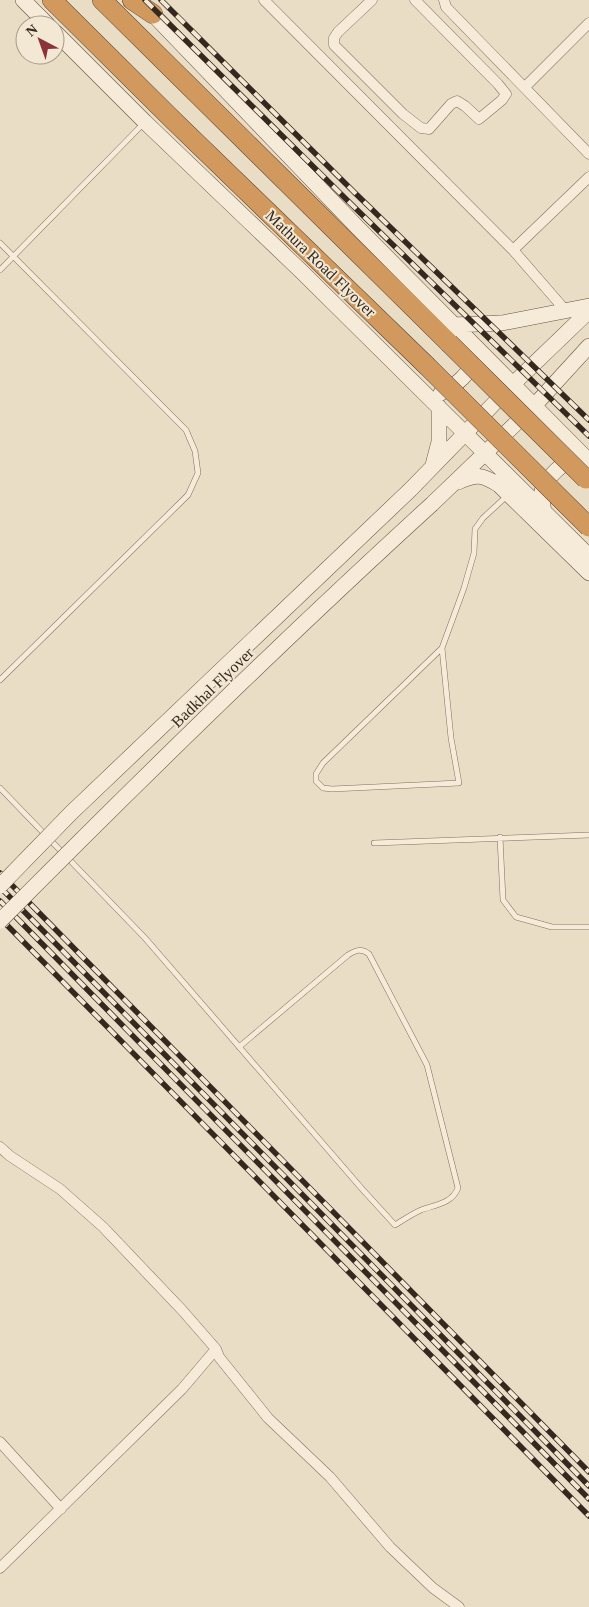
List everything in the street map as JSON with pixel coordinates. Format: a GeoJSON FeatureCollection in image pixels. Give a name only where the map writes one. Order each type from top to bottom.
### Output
{"type":"FeatureCollection","features":[{"type":"Feature","properties":{"kind":"highway","name":"Mathura Road Flyover"},"geometry":{"type":"LineString","coordinates":[[52,0],[422,361],[589,527]]}},
{"type":"Feature","properties":{"kind":"highway","name":"Mathura Road Flyover"},"geometry":{"type":"LineString","coordinates":[[102,0],[589,482]]}},
{"type":"Feature","properties":{"kind":"highway"},"geometry":{"type":"LineString","coordinates":[[132,0],[153,14]]}},
{"type":"Feature","properties":{"kind":"main road"},"geometry":{"type":"LineString","coordinates":[[23,0],[38,15]]}},
{"type":"Feature","properties":{"kind":"main road"},"geometry":{"type":"LineString","coordinates":[[138,0],[358,228],[588,460]]}},
{"type":"Feature","properties":{"kind":"main road"},"geometry":{"type":"LineString","coordinates":[[65,42],[145,122],[302,272],[589,556]]}},
{"type":"Feature","properties":{"kind":"main road"},"geometry":{"type":"LineString","coordinates":[[454,325],[502,323],[589,306]]}},
{"type":"Feature","properties":{"kind":"main road","name":"Badkhal Flyover"},"geometry":{"type":"LineString","coordinates":[[0,886],[71,813],[411,489],[589,311]]}},
{"type":"Feature","properties":{"kind":"main road","name":"Badkhal Flyover"},"geometry":{"type":"LineString","coordinates":[[0,921],[145,775],[361,568],[432,504],[534,406],[589,346]]}},
{"type":"Feature","properties":{"kind":"main road"},"geometry":{"type":"LineString","coordinates":[[428,396],[439,394],[459,383],[469,370],[474,359],[476,347]]}},
{"type":"Feature","properties":{"kind":"main road"},"geometry":{"type":"LineString","coordinates":[[432,467],[438,442],[439,407]]}},
{"type":"Feature","properties":{"kind":"main road"},"geometry":{"type":"LineString","coordinates":[[544,512],[542,493],[544,486],[553,474],[562,465],[574,459],[588,460]]}},
{"type":"Feature","properties":{"kind":"main road"},"geometry":{"type":"LineString","coordinates":[[454,483],[470,477],[484,476],[499,485],[589,573]]}},
{"type":"Feature","properties":{"kind":"street"},"geometry":{"type":"LineString","coordinates":[[264,0],[513,250],[566,310]]}},
{"type":"Feature","properties":{"kind":"street"},"geometry":{"type":"LineString","coordinates":[[372,0],[338,32],[334,38],[334,45],[385,96],[421,128],[428,129],[451,104],[457,101],[479,119],[502,100],[506,94],[415,0]]}},
{"type":"Feature","properties":{"kind":"street"},"geometry":{"type":"LineString","coordinates":[[444,0],[446,7],[589,154]]}},
{"type":"Feature","properties":{"kind":"street"},"geometry":{"type":"LineString","coordinates":[[525,87],[589,23]]}},
{"type":"Feature","properties":{"kind":"street"},"geometry":{"type":"LineString","coordinates":[[373,109],[385,96]]}},
{"type":"Feature","properties":{"kind":"street"},"geometry":{"type":"LineString","coordinates":[[513,250],[589,177]]}},
{"type":"Feature","properties":{"kind":"street"},"geometry":{"type":"LineString","coordinates":[[0,1147],[10,1156],[60,1189],[103,1227],[182,1310],[216,1349],[219,1357],[268,1418],[330,1477],[390,1546],[433,1588],[459,1607]]}},
{"type":"Feature","properties":{"kind":"street"},"geometry":{"type":"LineString","coordinates":[[0,1568],[182,1389],[216,1349]]}},
{"type":"Feature","properties":{"kind":"street"},"geometry":{"type":"LineString","coordinates":[[0,1442],[61,1509]]}},
{"type":"Feature","properties":{"kind":"lane"},"geometry":{"type":"LineString","coordinates":[[0,270],[145,122]]}},
{"type":"Feature","properties":{"kind":"lane"},"geometry":{"type":"LineString","coordinates":[[0,243],[186,430],[194,451],[198,473],[188,495],[0,680]]}},
{"type":"Feature","properties":{"kind":"lane"},"geometry":{"type":"LineString","coordinates":[[442,648],[451,738],[459,784],[323,788],[316,781],[316,774],[323,764],[442,648],[472,562],[475,529],[483,518],[509,495]]}},
{"type":"Feature","properties":{"kind":"lane"},"geometry":{"type":"LineString","coordinates":[[0,788],[145,938],[239,1047],[395,1225],[419,1211],[450,1199],[456,1194],[458,1188],[427,1065],[368,954],[363,950],[356,950],[348,954],[239,1047]]}},
{"type":"Feature","properties":{"kind":"lane"},"geometry":{"type":"LineString","coordinates":[[374,843],[589,835]]}},
{"type":"Feature","properties":{"kind":"lane"},"geometry":{"type":"LineString","coordinates":[[500,838],[503,900],[516,917],[552,927],[589,927]]}},
{"type":"Feature","properties":{"kind":"railway"},"geometry":{"type":"LineString","coordinates":[[145,0],[589,436]]}},
{"type":"Feature","properties":{"kind":"railway"},"geometry":{"type":"LineString","coordinates":[[161,0],[354,192],[589,420]]}},
{"type":"Feature","properties":{"kind":"railway"},"geometry":{"type":"LineString","coordinates":[[0,873],[589,1472]]}},
{"type":"Feature","properties":{"kind":"railway"},"geometry":{"type":"LineString","coordinates":[[0,887],[589,1486]]}},
{"type":"Feature","properties":{"kind":"railway"},"geometry":{"type":"LineString","coordinates":[[0,901],[589,1499]]}},
{"type":"Feature","properties":{"kind":"railway"},"geometry":{"type":"LineString","coordinates":[[0,918],[589,1516]]}}]}
